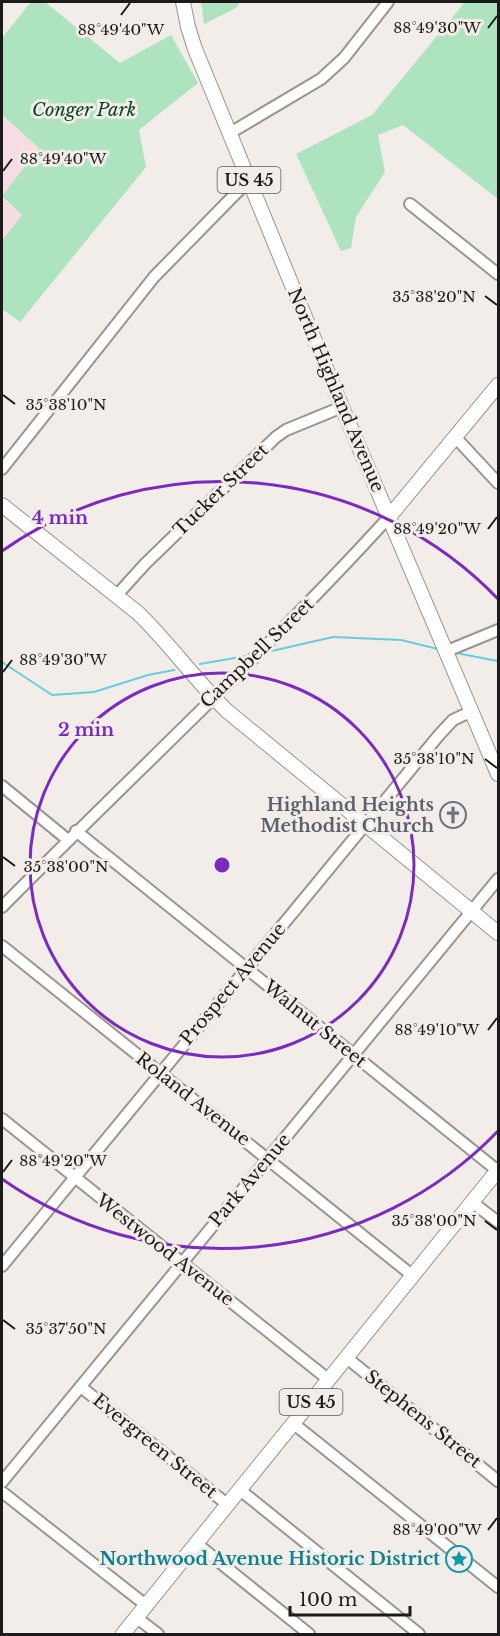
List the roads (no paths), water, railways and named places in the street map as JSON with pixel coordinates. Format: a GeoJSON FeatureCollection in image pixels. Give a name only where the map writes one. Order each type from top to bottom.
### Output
{"type":"FeatureCollection","features":[{"type":"Feature","properties":{"kind":"main road","name":"North Highland Avenue"},"geometry":{"type":"LineString","coordinates":[[183,2],[193,42],[249,180],[342,407],[498,774]]}},
{"type":"Feature","properties":{"kind":"main road","name":"Campbell Street"},"geometry":{"type":"LineString","coordinates":[[389,517],[498,385]]}},
{"type":"Feature","properties":{"kind":"main road"},"geometry":{"type":"LineString","coordinates":[[2,505],[154,629],[212,697],[498,933]]}},
{"type":"Feature","properties":{"kind":"main road","name":"US 45"},"geometry":{"type":"LineString","coordinates":[[123,1635],[498,1171]]}},
{"type":"Feature","properties":{"kind":"street"},"geometry":{"type":"LineString","coordinates":[[230,133],[321,79],[333,69],[388,2]]}},
{"type":"Feature","properties":{"kind":"street"},"geometry":{"type":"LineString","coordinates":[[2,469],[147,286],[249,180]]}},
{"type":"Feature","properties":{"kind":"street"},"geometry":{"type":"LineString","coordinates":[[410,204],[498,274]]}},
{"type":"Feature","properties":{"kind":"street","name":"Tucker Street"},"geometry":{"type":"LineString","coordinates":[[116,596],[145,564],[276,437],[286,430],[342,407]]}},
{"type":"Feature","properties":{"kind":"street"},"geometry":{"type":"LineString","coordinates":[[456,438],[498,483]]}},
{"type":"Feature","properties":{"kind":"street","name":"Campbell Street"},"geometry":{"type":"LineString","coordinates":[[2,907],[76,831],[299,614],[389,517]]}},
{"type":"Feature","properties":{"kind":"street"},"geometry":{"type":"LineString","coordinates":[[445,648],[498,630]]}},
{"type":"Feature","properties":{"kind":"street","name":"Prospect Avenue"},"geometry":{"type":"LineString","coordinates":[[2,1266],[159,1072],[439,735],[453,720],[472,711]]}},
{"type":"Feature","properties":{"kind":"street"},"geometry":{"type":"LineString","coordinates":[[2,786],[68,840]]}},
{"type":"Feature","properties":{"kind":"street","name":"Walnut Street"},"geometry":{"type":"LineString","coordinates":[[76,831],[498,1171]]}},
{"type":"Feature","properties":{"kind":"street","name":"Park Avenue"},"geometry":{"type":"LineString","coordinates":[[2,1482],[498,879]]}},
{"type":"Feature","properties":{"kind":"street","name":"Roland Avenue"},"geometry":{"type":"LineString","coordinates":[[2,946],[413,1276]]}},
{"type":"Feature","properties":{"kind":"street","name":"Westwood Avenue"},"geometry":{"type":"LineString","coordinates":[[2,1119],[329,1380]]}},
{"type":"Feature","properties":{"kind":"street"},"geometry":{"type":"LineString","coordinates":[[472,1202],[498,1222]]}},
{"type":"Feature","properties":{"kind":"street","name":"Stephens Street"},"geometry":{"type":"LineString","coordinates":[[347,1358],[497,1478]]}},
{"type":"Feature","properties":{"kind":"street","name":"Evergreen Street"},"geometry":{"type":"LineString","coordinates":[[81,1387],[228,1505]]}},
{"type":"Feature","properties":{"kind":"street"},"geometry":{"type":"LineString","coordinates":[[294,1424],[498,1587]]}},
{"type":"Feature","properties":{"kind":"street"},"geometry":{"type":"LineString","coordinates":[[240,1490],[419,1635]]}},
{"type":"Feature","properties":{"kind":"street"},"geometry":{"type":"LineString","coordinates":[[2,1492],[147,1606]]}},
{"type":"Feature","properties":{"kind":"street"},"geometry":{"type":"LineString","coordinates":[[197,1544],[309,1635]]}},
{"type":"Feature","properties":{"kind":"street"},"geometry":{"type":"LineString","coordinates":[[137,1618],[158,1635]]}},
{"type":"Feature","properties":{"kind":"waterway"},"geometry":{"type":"LineString","coordinates":[[263,653],[333,637],[401,640],[438,649]]}},
{"type":"Feature","properties":{"kind":"waterway"},"geometry":{"type":"LineString","coordinates":[[456,653],[498,661]]}},
{"type":"Feature","properties":{"kind":"waterway"},"geometry":{"type":"LineString","coordinates":[[200,664],[252,655]]}},
{"type":"Feature","properties":{"kind":"waterway"},"geometry":{"type":"LineString","coordinates":[[2,662],[52,695],[94,692],[148,675],[174,670]]}},
{"type":"Feature","properties":{"kind":"place","name":"Highland Heights Methodist Church"},"geometry":{"type":"Point","coordinates":[453,815]}},
{"type":"Feature","properties":{"kind":"place","name":"Northwood Avenue Historic District"},"geometry":{"type":"Point","coordinates":[459,1559]}},
{"type":"Feature","properties":{"kind":"park label","name":"Conger Park"},"geometry":{"type":"Point","coordinates":[84,110]}}]}
